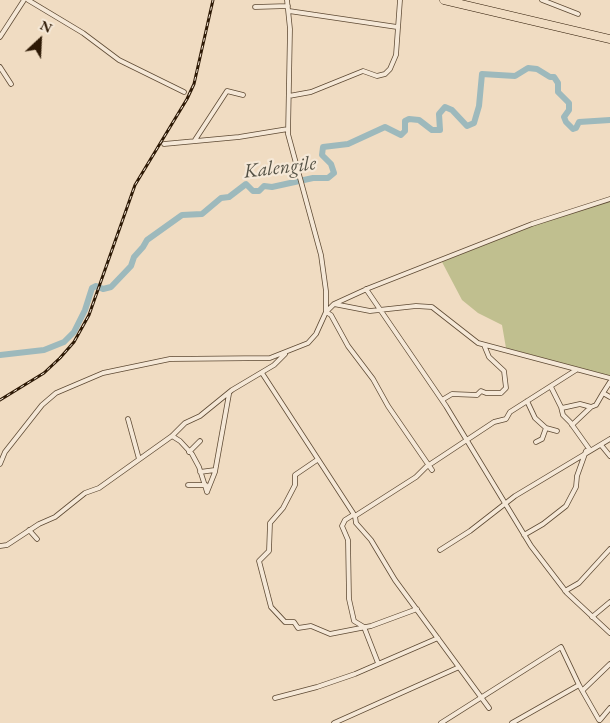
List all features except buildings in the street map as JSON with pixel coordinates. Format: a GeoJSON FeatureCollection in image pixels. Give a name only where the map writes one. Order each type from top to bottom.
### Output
{"type":"FeatureCollection","features":[{"type":"Feature","properties":{"kind":"highway"},"geometry":{"type":"LineString","coordinates":[[444,0],[610,39]]}},
{"type":"Feature","properties":{"kind":"street"},"geometry":{"type":"LineString","coordinates":[[0,37],[24,0]]}},
{"type":"Feature","properties":{"kind":"street"},"geometry":{"type":"LineString","coordinates":[[28,0],[83,33],[119,60],[184,92]]}},
{"type":"Feature","properties":{"kind":"street"},"geometry":{"type":"LineString","coordinates":[[287,0],[288,129],[321,255],[326,291],[326,312]]}},
{"type":"Feature","properties":{"kind":"street"},"geometry":{"type":"LineString","coordinates":[[289,96],[311,92],[364,71],[377,76],[385,74],[390,69],[396,55],[400,0]]}},
{"type":"Feature","properties":{"kind":"street"},"geometry":{"type":"LineString","coordinates":[[542,0],[578,14]]}},
{"type":"Feature","properties":{"kind":"street"},"geometry":{"type":"LineString","coordinates":[[254,7],[288,9],[397,27]]}},
{"type":"Feature","properties":{"kind":"street"},"geometry":{"type":"LineString","coordinates":[[0,67],[11,84]]}},
{"type":"Feature","properties":{"kind":"street"},"geometry":{"type":"LineString","coordinates":[[195,140],[227,92],[243,95]]}},
{"type":"Feature","properties":{"kind":"street"},"geometry":{"type":"LineString","coordinates":[[164,144],[239,137],[288,129]]}},
{"type":"Feature","properties":{"kind":"street"},"geometry":{"type":"LineString","coordinates":[[0,464],[5,452],[42,405],[56,393],[103,373],[161,359],[270,358],[284,354],[308,343],[316,334],[326,312],[334,304],[366,289],[532,224],[610,199]]}},
{"type":"Feature","properties":{"kind":"street"},"geometry":{"type":"LineString","coordinates":[[366,289],[442,400],[524,535],[565,591],[610,633]]}},
{"type":"Feature","properties":{"kind":"street"},"geometry":{"type":"LineString","coordinates":[[334,304],[352,309],[381,310],[416,306],[432,307],[478,343],[610,380],[596,405],[591,407],[572,425]]}},
{"type":"Feature","properties":{"kind":"street"},"geometry":{"type":"LineString","coordinates":[[326,312],[331,315],[348,346],[374,380],[388,406],[432,470]]}},
{"type":"Feature","properties":{"kind":"street"},"geometry":{"type":"LineString","coordinates":[[442,400],[452,394],[477,395],[481,391],[486,394],[501,393],[506,388],[504,371],[489,357],[484,345]]}},
{"type":"Feature","properties":{"kind":"street"},"geometry":{"type":"LineString","coordinates":[[0,546],[8,545],[29,530],[55,517],[85,493],[99,488],[172,436],[185,423],[200,416],[232,390],[262,373],[284,354]]}},
{"type":"Feature","properties":{"kind":"street"},"geometry":{"type":"LineString","coordinates":[[378,663],[364,627],[354,621],[349,599],[348,540],[342,526],[345,520],[416,477],[429,465],[494,422],[506,419],[510,412],[576,370]]}},
{"type":"Feature","properties":{"kind":"street"},"geometry":{"type":"LineString","coordinates":[[262,373],[354,516],[356,523],[371,540],[395,580],[489,708]]}},
{"type":"Feature","properties":{"kind":"street"},"geometry":{"type":"LineString","coordinates":[[551,387],[562,408],[563,415],[572,425],[588,451]]}},
{"type":"Feature","properties":{"kind":"street"},"geometry":{"type":"LineString","coordinates":[[603,393],[610,396]]}},
{"type":"Feature","properties":{"kind":"street"},"geometry":{"type":"LineString","coordinates":[[208,485],[215,470],[229,394]]}},
{"type":"Feature","properties":{"kind":"street"},"geometry":{"type":"LineString","coordinates":[[527,402],[535,418],[546,428],[557,431]]}},
{"type":"Feature","properties":{"kind":"street"},"geometry":{"type":"LineString","coordinates":[[562,408],[580,404],[591,407]]}},
{"type":"Feature","properties":{"kind":"street"},"geometry":{"type":"LineString","coordinates":[[128,419],[139,459]]}},
{"type":"Feature","properties":{"kind":"street"},"geometry":{"type":"LineString","coordinates":[[536,442],[542,439],[546,428]]}},
{"type":"Feature","properties":{"kind":"street"},"geometry":{"type":"LineString","coordinates":[[125,438],[132,436]]}},
{"type":"Feature","properties":{"kind":"street"},"geometry":{"type":"LineString","coordinates":[[172,436],[180,441],[189,452],[208,485]]}},
{"type":"Feature","properties":{"kind":"street"},"geometry":{"type":"LineString","coordinates":[[440,550],[506,504],[610,439]]}},
{"type":"Feature","properties":{"kind":"street"},"geometry":{"type":"LineString","coordinates":[[189,452],[200,441]]}},
{"type":"Feature","properties":{"kind":"street"},"geometry":{"type":"LineString","coordinates":[[601,445],[610,456]]}},
{"type":"Feature","properties":{"kind":"street"},"geometry":{"type":"LineString","coordinates":[[524,535],[544,524],[566,506],[576,487],[577,476],[588,451]]}},
{"type":"Feature","properties":{"kind":"street"},"geometry":{"type":"LineString","coordinates":[[317,460],[296,473],[295,484],[283,508],[270,523],[269,551],[260,561],[269,604],[275,613],[279,614],[285,622],[294,622],[300,629],[311,626],[330,634],[364,627],[417,609]]}},
{"type":"Feature","properties":{"kind":"street"},"geometry":{"type":"LineString","coordinates":[[199,468],[200,473],[215,470]]}},
{"type":"Feature","properties":{"kind":"street"},"geometry":{"type":"LineString","coordinates":[[188,485],[208,485]]}},
{"type":"Feature","properties":{"kind":"street"},"geometry":{"type":"LineString","coordinates":[[29,530],[37,539]]}},
{"type":"Feature","properties":{"kind":"street"},"geometry":{"type":"LineString","coordinates":[[565,591],[579,583],[610,549]]}},
{"type":"Feature","properties":{"kind":"street"},"geometry":{"type":"LineString","coordinates":[[592,617],[610,602]]}},
{"type":"Feature","properties":{"kind":"street"},"geometry":{"type":"LineString","coordinates":[[276,698],[318,688],[438,638]]}},
{"type":"Feature","properties":{"kind":"street"},"geometry":{"type":"LineString","coordinates":[[441,723],[561,647],[579,685],[599,720],[610,708]]}},
{"type":"Feature","properties":{"kind":"street"},"geometry":{"type":"LineString","coordinates":[[583,690],[610,664]]}},
{"type":"Feature","properties":{"kind":"street"},"geometry":{"type":"LineString","coordinates":[[334,723],[458,668]]}},
{"type":"Feature","properties":{"kind":"street"},"geometry":{"type":"LineString","coordinates":[[512,723],[579,685]]}},
{"type":"Feature","properties":{"kind":"shaded area"},"geometry":{"type":"Polygon","coordinates":[[[610,200],[610,376],[506,348],[502,325],[478,313],[462,300],[442,262],[534,225],[610,200]]]}},
{"type":"Feature","properties":{"kind":"waterway","name":"Kalengile"},"geometry":{"type":"LineString","coordinates":[[0,355],[44,350],[64,342],[74,332],[85,310],[92,288],[96,286],[103,289],[111,287],[131,266],[134,257],[147,240],[182,215],[202,214],[221,198],[229,197],[246,184],[253,191],[259,191],[264,186],[272,187],[313,178],[328,178],[334,173],[331,164],[322,155],[323,147],[348,144],[385,127],[401,135],[405,131],[405,121],[409,119],[419,120],[432,130],[440,130],[439,114],[445,107],[452,110],[467,126],[474,123],[479,106],[482,74],[515,76],[528,68],[537,69],[550,77],[554,77],[558,83],[558,92],[569,103],[569,110],[564,117],[573,129],[576,128],[579,122],[610,120]]}},
{"type":"Feature","properties":{"kind":"railway"},"geometry":{"type":"LineString","coordinates":[[0,400],[44,373],[60,358],[74,342],[89,315],[135,185],[187,99],[194,84],[213,0]]}}]}
